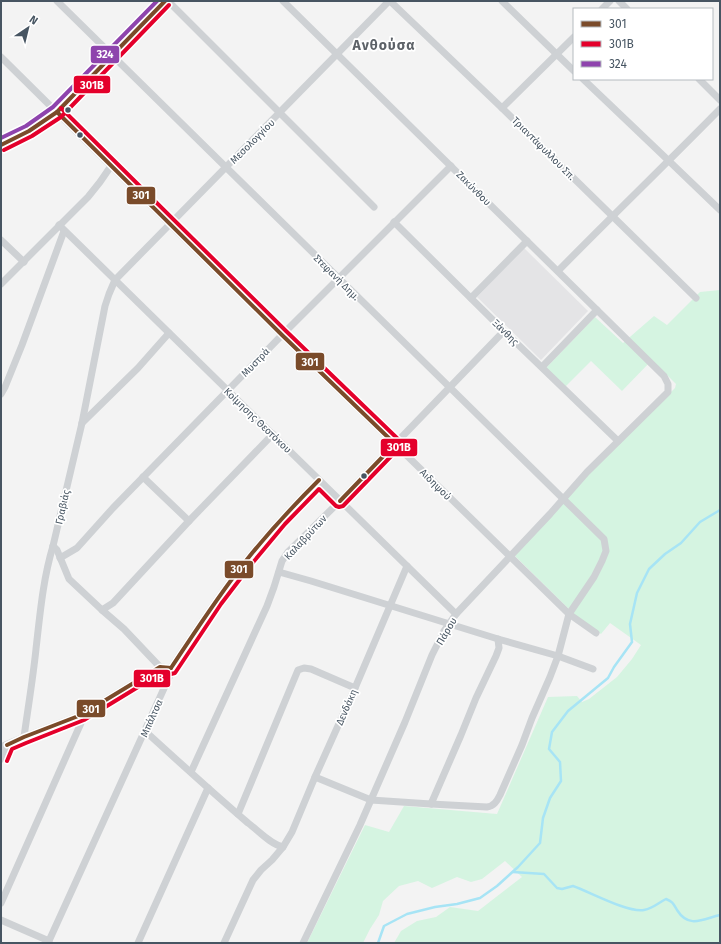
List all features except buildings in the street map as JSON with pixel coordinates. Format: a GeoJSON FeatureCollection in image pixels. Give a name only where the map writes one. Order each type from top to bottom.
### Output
{"type":"FeatureCollection","features":[{"type":"Feature","properties":{"kind":"street","name":"Στεφανή Δημ."},"geometry":{"type":"LineString","coordinates":[[57,1],[604,539],[606,551],[602,561],[594,577],[569,614]]}},
{"type":"Feature","properties":{"kind":"street"},"geometry":{"type":"LineString","coordinates":[[1,145],[29,131],[57,112],[167,1],[374,207]]}},
{"type":"Feature","properties":{"kind":"street","name":"Ζακύνθου"},"geometry":{"type":"LineString","coordinates":[[283,1],[664,376]]}},
{"type":"Feature","properties":{"kind":"street","name":"Μεσολογγίου"},"geometry":{"type":"LineString","coordinates":[[115,280],[389,1]]}},
{"type":"Feature","properties":{"kind":"street","name":"Τριαντάφυλλου Σπ."},"geometry":{"type":"LineString","coordinates":[[389,1],[502,108],[696,298]]}},
{"type":"Feature","properties":{"kind":"street"},"geometry":{"type":"LineString","coordinates":[[502,1],[573,70]]}},
{"type":"Feature","properties":{"kind":"street"},"geometry":{"type":"LineString","coordinates":[[502,108],[573,38]]}},
{"type":"Feature","properties":{"kind":"street","name":"Αιδηψού"},"geometry":{"type":"LineString","coordinates":[[1,57],[510,557],[569,614],[596,633]]}},
{"type":"Feature","properties":{"kind":"street"},"geometry":{"type":"LineString","coordinates":[[584,80],[720,210]]}},
{"type":"Feature","properties":{"kind":"street"},"geometry":{"type":"LineString","coordinates":[[700,80],[720,100]]}},
{"type":"Feature","properties":{"kind":"street"},"geometry":{"type":"LineString","coordinates":[[558,271],[720,109]]}},
{"type":"Feature","properties":{"kind":"street"},"geometry":{"type":"LineString","coordinates":[[1,284],[62,228],[94,190],[111,166]]}},
{"type":"Feature","properties":{"kind":"street","name":"Μυστρά"},"geometry":{"type":"LineString","coordinates":[[60,558],[77,548],[102,519],[282,334],[451,166]]}},
{"type":"Feature","properties":{"kind":"street","name":"Ξάνθης"},"geometry":{"type":"LineString","coordinates":[[394,222],[618,441]]}},
{"type":"Feature","properties":{"kind":"street"},"geometry":{"type":"LineString","coordinates":[[2,388],[22,345],[62,228]]}},
{"type":"Feature","properties":{"kind":"street","name":"Κοίμησης Θεοτόκου"},"geometry":{"type":"LineString","coordinates":[[62,228],[456,614]]}},
{"type":"Feature","properties":{"kind":"street"},"geometry":{"type":"LineString","coordinates":[[1,240],[24,262]]}},
{"type":"Feature","properties":{"kind":"street"},"geometry":{"type":"LineString","coordinates":[[471,298],[527,241]]}},
{"type":"Feature","properties":{"kind":"street","name":"Γραβιάς"},"geometry":{"type":"LineString","coordinates":[[24,737],[36,653],[44,581],[82,423],[106,306],[115,280]]}},
{"type":"Feature","properties":{"kind":"street"},"geometry":{"type":"LineString","coordinates":[[542,367],[597,310]]}},
{"type":"Feature","properties":{"kind":"street","name":"Καλαβρύτων"},"geometry":{"type":"LineString","coordinates":[[191,772],[267,606],[282,561],[288,552],[340,501],[504,331]]}},
{"type":"Feature","properties":{"kind":"street"},"geometry":{"type":"LineString","coordinates":[[82,423],[138,368],[169,333]]}},
{"type":"Feature","properties":{"kind":"street","name":"Πάρου"},"geometry":{"type":"LineString","coordinates":[[303,943],[357,832],[405,722],[432,655],[449,623],[587,472],[668,392],[668,384],[664,376]]}},
{"type":"Feature","properties":{"kind":"street"},"geometry":{"type":"LineString","coordinates":[[102,610],[113,603],[273,434]]}},
{"type":"Feature","properties":{"kind":"street"},"geometry":{"type":"LineString","coordinates":[[143,478],[189,521]]}},
{"type":"Feature","properties":{"kind":"street","name":"Μπάλτσα"},"geometry":{"type":"LineString","coordinates":[[49,942],[145,731],[171,672],[171,668],[226,587],[246,561],[287,513],[319,480]]}},
{"type":"Feature","properties":{"kind":"street"},"geometry":{"type":"LineString","coordinates":[[53,546],[57,550],[69,579],[124,628],[160,667]]}},
{"type":"Feature","properties":{"kind":"street","name":"Δενδάκη"},"geometry":{"type":"LineString","coordinates":[[224,943],[253,880],[283,847],[292,832],[407,566]]}},
{"type":"Feature","properties":{"kind":"street"},"geometry":{"type":"LineString","coordinates":[[279,572],[558,656],[593,668]]}},
{"type":"Feature","properties":{"kind":"street"},"geometry":{"type":"LineString","coordinates":[[315,777],[371,800],[490,807],[495,803],[500,795],[522,745],[558,656],[569,614]]}},
{"type":"Feature","properties":{"kind":"street"},"geometry":{"type":"LineString","coordinates":[[431,804],[472,707],[496,656],[499,648],[498,639]]}},
{"type":"Feature","properties":{"kind":"street"},"geometry":{"type":"LineString","coordinates":[[1,759],[4,746],[81,715],[160,667],[171,668]]}},
{"type":"Feature","properties":{"kind":"street"},"geometry":{"type":"LineString","coordinates":[[238,814],[298,670],[304,668],[311,670],[355,688]]}},
{"type":"Feature","properties":{"kind":"street"},"geometry":{"type":"LineString","coordinates":[[1,903],[81,723],[81,715]]}},
{"type":"Feature","properties":{"kind":"street"},"geometry":{"type":"LineString","coordinates":[[145,731],[238,814],[271,841],[283,847]]}},
{"type":"Feature","properties":{"kind":"street"},"geometry":{"type":"LineString","coordinates":[[138,943],[208,788]]}},
{"type":"Feature","properties":{"kind":"street"},"geometry":{"type":"LineString","coordinates":[[1,920],[49,942]]}},
{"type":"Feature","properties":{"kind":"shaded area"},"geometry":{"type":"Polygon","coordinates":[[[524,248],[588,311],[541,360],[477,297],[524,248]]]}},
{"type":"Feature","properties":{"kind":"green space"},"geometry":{"type":"Polygon","coordinates":[[[720,290],[720,943],[394,943],[401,931],[417,921],[436,917],[450,907],[478,911],[522,877],[505,861],[482,879],[471,882],[457,877],[432,888],[418,881],[399,886],[383,901],[379,915],[363,943],[307,943],[365,825],[389,832],[404,806],[497,814],[548,697],[577,696],[582,702],[589,699],[617,677],[641,645],[610,623],[601,634],[575,615],[515,556],[591,471],[675,388],[676,384],[652,360],[622,391],[591,361],[565,387],[545,369],[595,317],[623,343],[654,316],[667,325],[700,292],[720,290]]]}},
{"type":"Feature","properties":{"kind":"waterway"},"geometry":{"type":"LineString","coordinates":[[378,943],[384,926],[407,914],[480,898],[497,886],[518,867],[540,843],[543,818],[550,798],[561,781],[560,762],[549,749],[552,732],[568,711],[608,678],[632,642],[630,624],[637,593],[649,569],[665,554],[681,543],[700,522],[720,510]]}},
{"type":"Feature","properties":{"kind":"waterway"},"geometry":{"type":"LineString","coordinates":[[513,872],[544,874],[557,888],[562,889],[573,886],[619,905],[637,910],[644,910],[653,907],[666,899],[673,903],[682,916],[691,921],[702,920],[720,915]]}},
{"type":"Feature","properties":{"kind":"transit line","name":"324"},"geometry":{"type":"LineString","coordinates":[[1,138],[26,126],[53,107],[157,1]]}},
{"type":"Feature","properties":{"kind":"transit line","name":"301"},"geometry":{"type":"LineString","coordinates":[[1,145],[29,131],[57,112],[165,1]]}},
{"type":"Feature","properties":{"kind":"transit line","name":"301B"},"geometry":{"type":"LineString","coordinates":[[4,150],[32,136],[61,117],[169,5]]}},
{"type":"Feature","properties":{"kind":"transit line","name":"301B"},"geometry":{"type":"LineString","coordinates":[[7,761],[12,749],[84,720],[161,673],[175,673],[221,604],[250,566],[285,524],[319,489],[336,506],[343,506],[399,448],[401,444],[399,440],[286,331],[61,108]]}},
{"type":"Feature","properties":{"kind":"transit line","name":"301"},"geometry":{"type":"LineString","coordinates":[[57,112],[282,335],[395,444]]}},
{"type":"Feature","properties":{"kind":"transit line","name":"301"},"geometry":{"type":"LineString","coordinates":[[340,501],[395,444]]}},
{"type":"Feature","properties":{"kind":"transit line","name":"301"},"geometry":{"type":"LineString","coordinates":[[171,668],[216,601],[245,562],[281,520],[319,480]]}},
{"type":"Feature","properties":{"kind":"transit line","name":"301"},"geometry":{"type":"LineString","coordinates":[[7,745],[81,715],[160,667],[171,668]]}},
{"type":"Feature","properties":{"kind":"district","name":"Ανθούσα"},"geometry":{"type":"Point","coordinates":[384,45]}}]}
